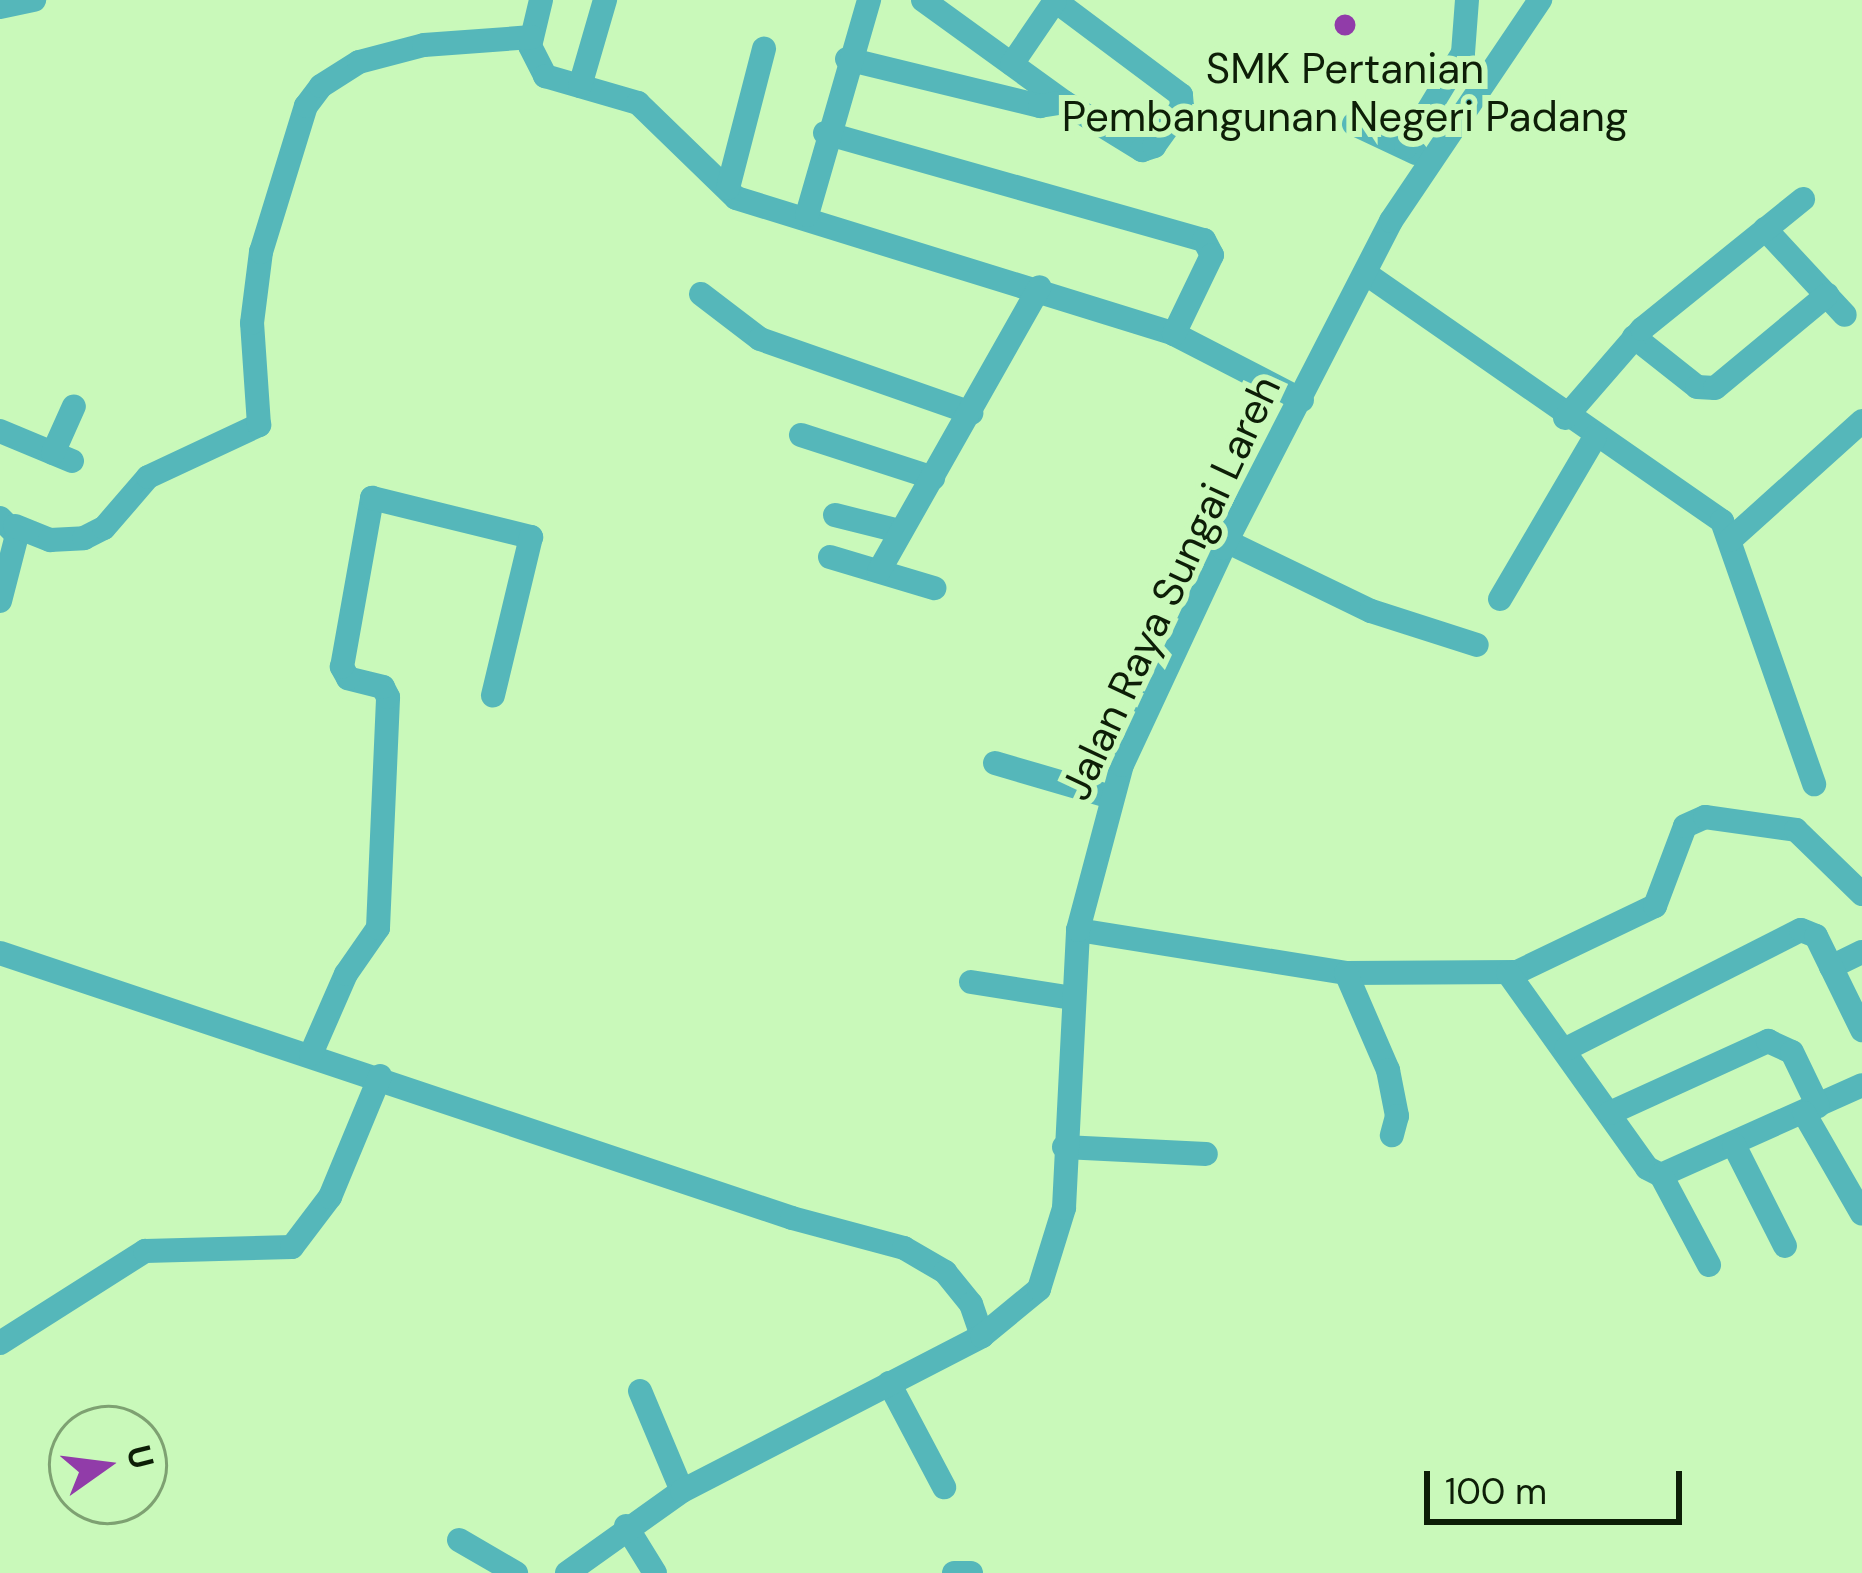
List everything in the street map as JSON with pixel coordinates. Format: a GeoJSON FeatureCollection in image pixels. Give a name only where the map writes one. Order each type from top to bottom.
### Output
{"type":"FeatureCollection","features":[{"type":"Feature","properties":{"kind":"street"},"geometry":{"type":"LineString","coordinates":[[0,7],[34,0]]}},
{"type":"Feature","properties":{"kind":"street"},"geometry":{"type":"LineString","coordinates":[[541,0],[532,37],[545,76],[638,103],[736,198],[807,215],[1040,287],[1174,334],[1302,400]]}},
{"type":"Feature","properties":{"kind":"street"},"geometry":{"type":"LineString","coordinates":[[580,86],[605,0]]}},
{"type":"Feature","properties":{"kind":"street"},"geometry":{"type":"LineString","coordinates":[[807,215],[825,133],[869,0]]}},
{"type":"Feature","properties":{"kind":"street"},"geometry":{"type":"LineString","coordinates":[[923,0],[1064,102],[1145,151],[1184,101],[1055,0],[1012,64]]}},
{"type":"Feature","properties":{"kind":"street"},"geometry":{"type":"LineString","coordinates":[[1354,124],[1417,154],[1463,53],[1466,0]]}},
{"type":"Feature","properties":{"kind":"street","name":"Jalan Raya Sungai Lareh"},"geometry":{"type":"LineString","coordinates":[[567,1573],[626,1526],[682,1491],[982,1336],[1023,1305],[1051,1266],[1064,1208],[1078,930],[1111,797],[1226,541],[1365,274],[1417,154],[1540,0]]}},
{"type":"Feature","properties":{"kind":"street"},"geometry":{"type":"LineString","coordinates":[[0,598],[8,522],[50,540],[84,538],[104,528],[148,477],[259,425],[252,323],[261,252],[306,106],[321,86],[359,62],[424,45],[532,37]]}},
{"type":"Feature","properties":{"kind":"street"},"geometry":{"type":"LineString","coordinates":[[728,188],[764,49]]}},
{"type":"Feature","properties":{"kind":"street"},"geometry":{"type":"LineString","coordinates":[[847,59],[1040,106],[1064,102]]}},
{"type":"Feature","properties":{"kind":"street"},"geometry":{"type":"LineString","coordinates":[[825,133],[1204,240],[1212,255],[1174,334]]}},
{"type":"Feature","properties":{"kind":"street"},"geometry":{"type":"LineString","coordinates":[[1565,418],[1634,337],[1803,199]]}},
{"type":"Feature","properties":{"kind":"street"},"geometry":{"type":"LineString","coordinates":[[1765,230],[1845,315]]}},
{"type":"Feature","properties":{"kind":"street"},"geometry":{"type":"LineString","coordinates":[[1365,274],[1565,418],[1706,504],[1730,540],[1814,784]]}},
{"type":"Feature","properties":{"kind":"street"},"geometry":{"type":"LineString","coordinates":[[879,571],[895,530],[933,478],[1040,287]]}},
{"type":"Feature","properties":{"kind":"street"},"geometry":{"type":"LineString","coordinates":[[701,294],[760,339],[970,413]]}},
{"type":"Feature","properties":{"kind":"street"},"geometry":{"type":"LineString","coordinates":[[1634,337],[1696,387],[1715,388],[1827,296]]}},
{"type":"Feature","properties":{"kind":"street"},"geometry":{"type":"LineString","coordinates":[[0,431],[63,457],[74,406]]}},
{"type":"Feature","properties":{"kind":"street"},"geometry":{"type":"LineString","coordinates":[[1730,540],[1862,421]]}},
{"type":"Feature","properties":{"kind":"street"},"geometry":{"type":"LineString","coordinates":[[800,435],[933,478]]}},
{"type":"Feature","properties":{"kind":"street"},"geometry":{"type":"LineString","coordinates":[[1500,599],[1595,437]]}},
{"type":"Feature","properties":{"kind":"street"},"geometry":{"type":"LineString","coordinates":[[311,1054],[346,974],[378,928],[387,691],[353,681],[342,667],[368,501],[531,537],[493,694]]}},
{"type":"Feature","properties":{"kind":"street"},"geometry":{"type":"LineString","coordinates":[[835,515],[895,530]]}},
{"type":"Feature","properties":{"kind":"street"},"geometry":{"type":"LineString","coordinates":[[1226,541],[1353,604],[1477,645]]}},
{"type":"Feature","properties":{"kind":"street"},"geometry":{"type":"LineString","coordinates":[[830,557],[934,588]]}},
{"type":"Feature","properties":{"kind":"street"},"geometry":{"type":"LineString","coordinates":[[995,763],[1111,797]]}},
{"type":"Feature","properties":{"kind":"street"},"geometry":{"type":"LineString","coordinates":[[1078,930],[1346,974],[1401,967],[1508,974],[1655,906],[1684,826],[1697,817],[1796,830],[1862,894]]}},
{"type":"Feature","properties":{"kind":"street"},"geometry":{"type":"LineString","coordinates":[[1566,1049],[1801,930],[1816,936],[1862,1030]]}},
{"type":"Feature","properties":{"kind":"street"},"geometry":{"type":"LineString","coordinates":[[1831,967],[1862,952]]}},
{"type":"Feature","properties":{"kind":"street"},"geometry":{"type":"LineString","coordinates":[[0,953],[380,1076],[793,1218],[904,1248],[945,1272],[971,1304],[982,1336]]}},
{"type":"Feature","properties":{"kind":"street"},"geometry":{"type":"LineString","coordinates":[[1346,974],[1388,1070],[1397,1116],[1392,1135]]}},
{"type":"Feature","properties":{"kind":"street"},"geometry":{"type":"LineString","coordinates":[[1508,974],[1647,1168],[1661,1175],[1709,1265]]}},
{"type":"Feature","properties":{"kind":"street"},"geometry":{"type":"LineString","coordinates":[[970,982],[1072,998]]}},
{"type":"Feature","properties":{"kind":"street"},"geometry":{"type":"LineString","coordinates":[[1610,1114],[1768,1041],[1792,1052],[1811,1110],[1852,1174],[1862,1214]]}},
{"type":"Feature","properties":{"kind":"street"},"geometry":{"type":"LineString","coordinates":[[0,1343],[145,1251],[292,1247],[330,1197],[380,1076]]}},
{"type":"Feature","properties":{"kind":"street"},"geometry":{"type":"LineString","coordinates":[[1661,1175],[1862,1085]]}},
{"type":"Feature","properties":{"kind":"street"},"geometry":{"type":"LineString","coordinates":[[1734,1144],[1785,1246]]}},
{"type":"Feature","properties":{"kind":"street"},"geometry":{"type":"LineString","coordinates":[[1064,1147],[1206,1154]]}},
{"type":"Feature","properties":{"kind":"street"},"geometry":{"type":"LineString","coordinates":[[890,1383],[944,1487]]}},
{"type":"Feature","properties":{"kind":"street"},"geometry":{"type":"LineString","coordinates":[[640,1391],[682,1491]]}},
{"type":"Feature","properties":{"kind":"street"},"geometry":{"type":"LineString","coordinates":[[626,1526],[655,1573]]}},
{"type":"Feature","properties":{"kind":"street"},"geometry":{"type":"LineString","coordinates":[[459,1540],[516,1573]]}},
{"type":"Feature","properties":{"kind":"street"},"geometry":{"type":"LineString","coordinates":[[954,1573],[971,1573]]}},
{"type":"Feature","properties":{"kind":"place","name":"SMK Pertanian Pembangunan Negeri Padang"},"geometry":{"type":"Point","coordinates":[1345,25]}}]}
